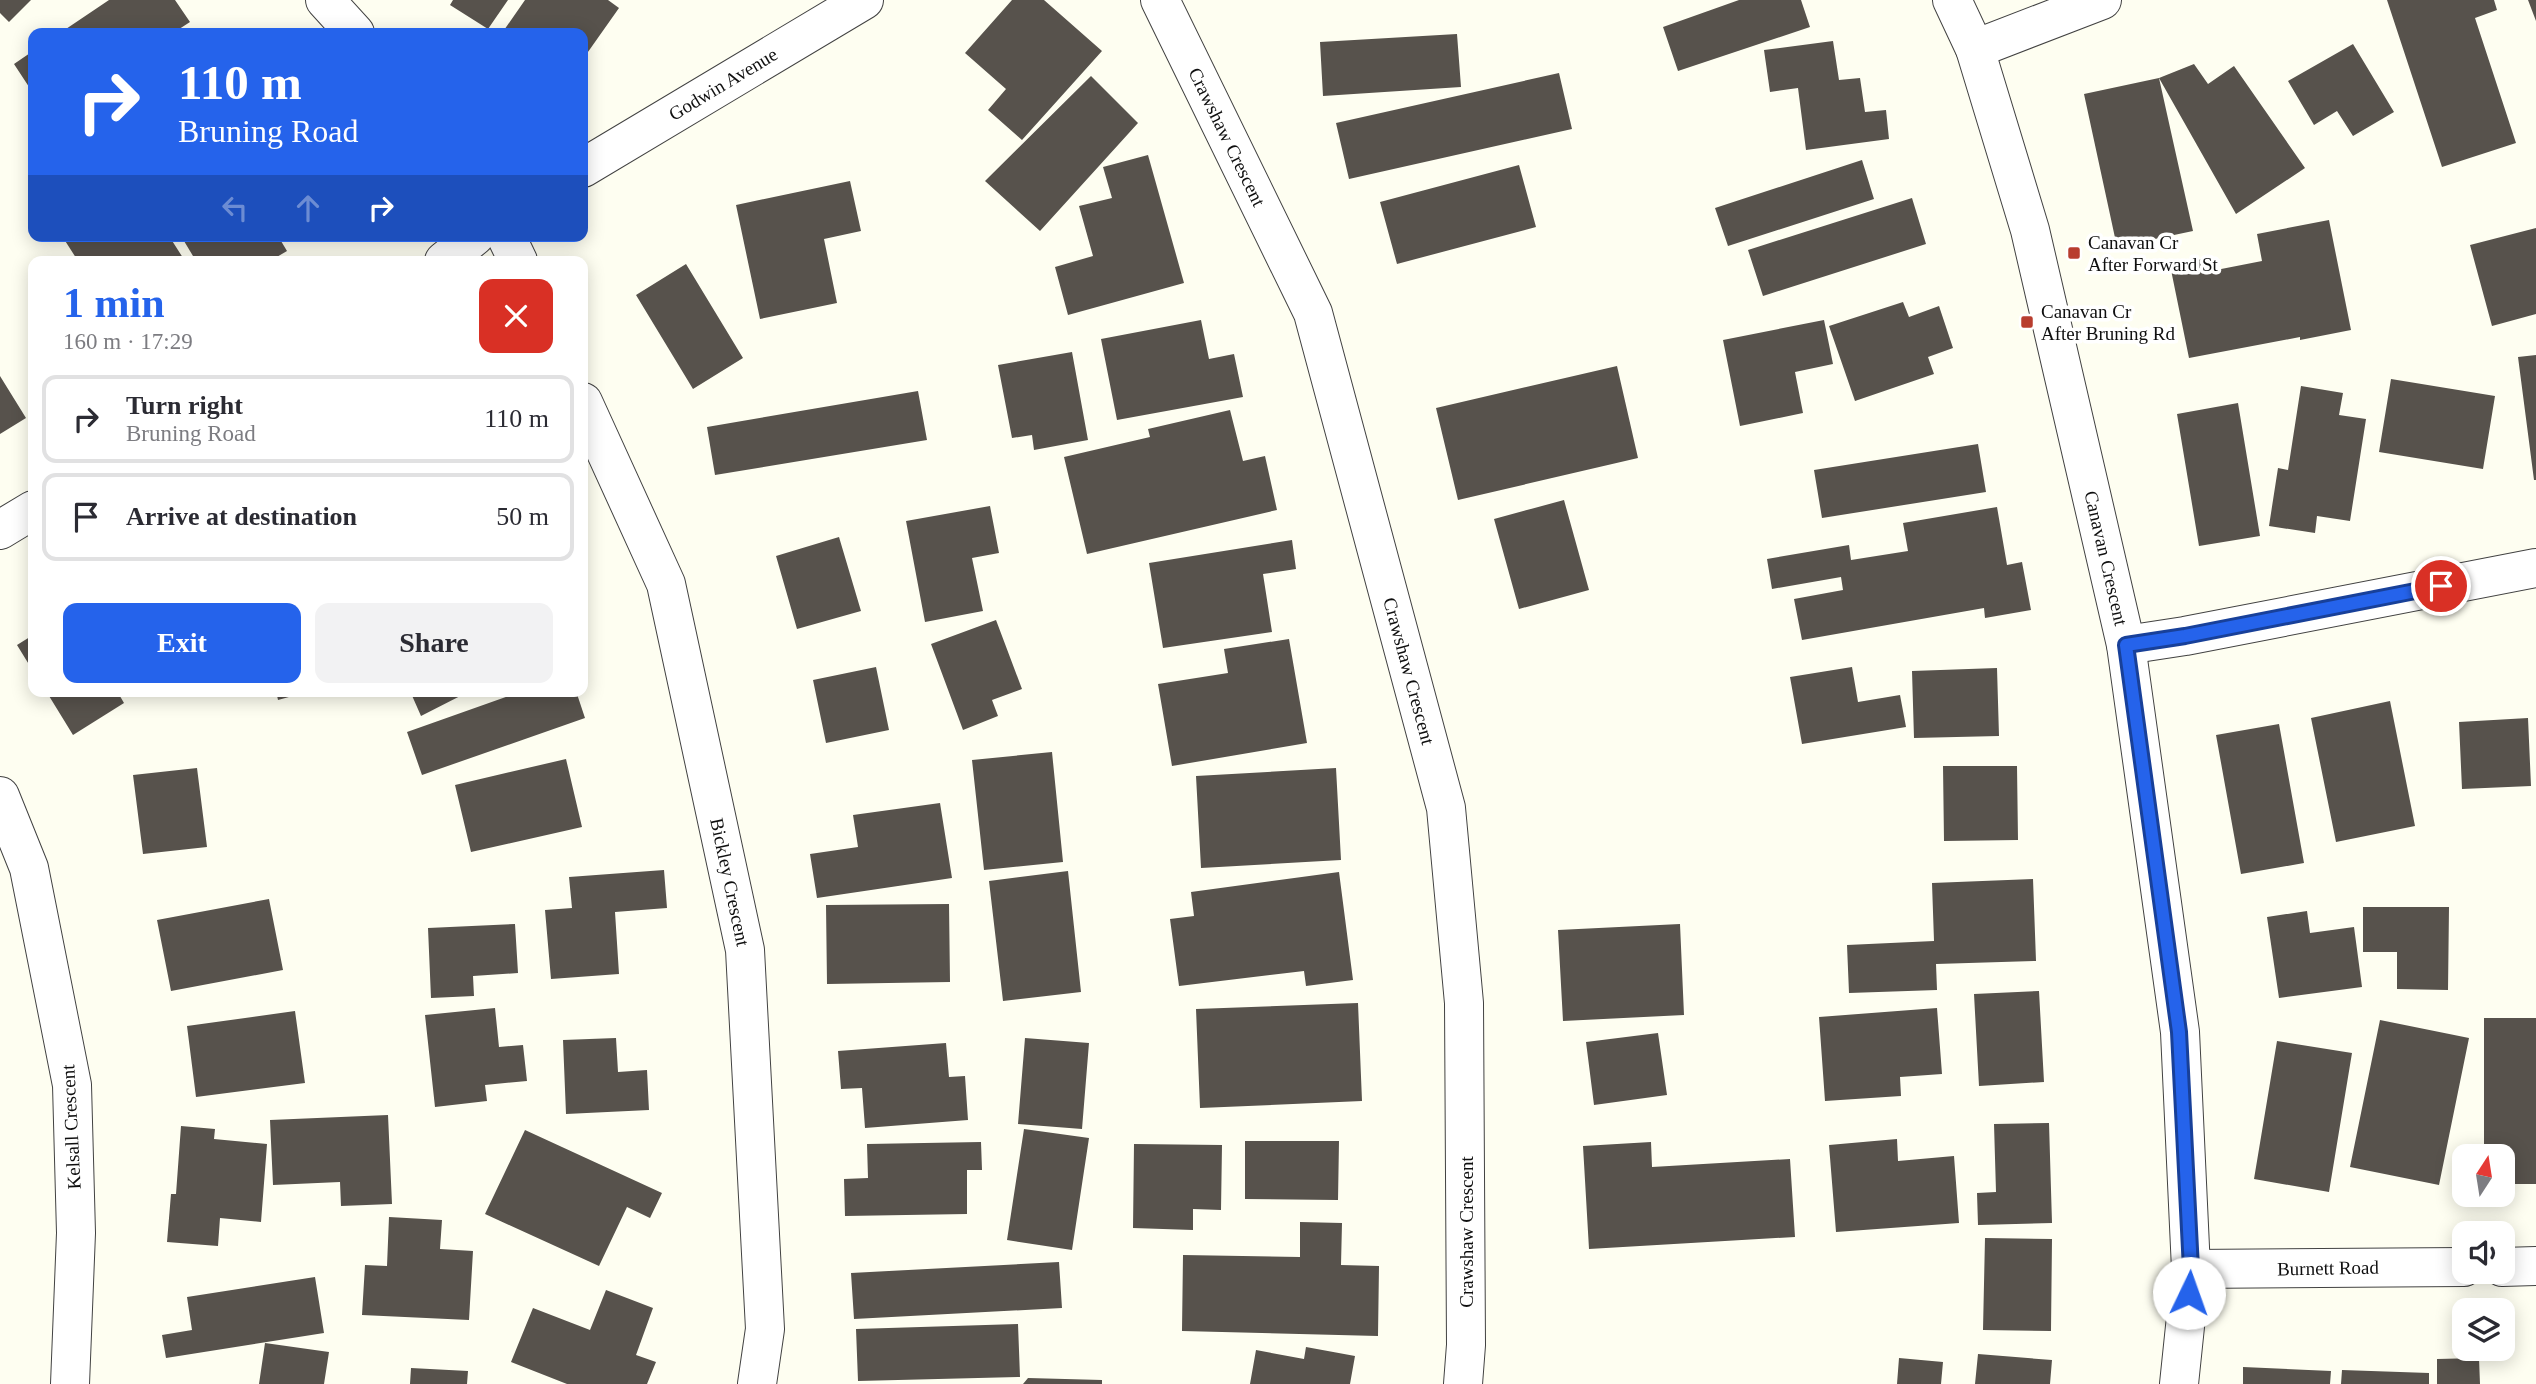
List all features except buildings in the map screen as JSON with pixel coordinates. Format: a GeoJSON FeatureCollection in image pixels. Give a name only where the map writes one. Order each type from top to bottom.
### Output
{"type":"FeatureCollection","features":[{"type":"Feature","properties":{"kind":"street"},"geometry":{"type":"LineString","coordinates":[[325,0],[350,28]]}},
{"type":"Feature","properties":{"kind":"street","name":"Godwin Avenue"},"geometry":{"type":"LineString","coordinates":[[588,164],[864,0]]}},
{"type":"Feature","properties":{"kind":"street","name":"Crawshaw Crescent"},"geometry":{"type":"LineString","coordinates":[[1160,0],[1312,313],[1446,808],[1464,1003],[1466,1345],[1463,1384]]}},
{"type":"Feature","properties":{"kind":"street","name":"Canavan Crescent"},"geometry":{"type":"LineString","coordinates":[[1952,0],[1975,49],[2030,230],[2126,645],[2179,1032],[2191,1269],[2179,1384]]}},
{"type":"Feature","properties":{"kind":"street"},"geometry":{"type":"LineString","coordinates":[[1975,49],[2102,0]]}},
{"type":"Feature","properties":{"kind":"street"},"geometry":{"type":"LineString","coordinates":[[450,256],[468,242]]}},
{"type":"Feature","properties":{"kind":"street","name":"Bickley Crescent"},"geometry":{"type":"LineString","coordinates":[[588,413],[666,584],[744,950],[765,1329],[757,1384]]}},
{"type":"Feature","properties":{"kind":"street"},"geometry":{"type":"LineString","coordinates":[[0,530],[28,513]]}},
{"type":"Feature","properties":{"kind":"street"},"geometry":{"type":"LineString","coordinates":[[2126,645],[2536,568]]}},
{"type":"Feature","properties":{"kind":"street","name":"Kelsall Crescent"},"geometry":{"type":"LineString","coordinates":[[0,796],[29,868],[72,1085],[76,1233],[70,1384]]}},
{"type":"Feature","properties":{"kind":"street"},"geometry":{"type":"LineString","coordinates":[[2515,1266],[2536,1266]]}},
{"type":"Feature","properties":{"kind":"street","name":"Burnett Road"},"geometry":{"type":"LineString","coordinates":[[2191,1269],[2452,1267]]}},
{"type":"Feature","properties":{"kind":"place","name":"Canavan Cr After Forward St"},"geometry":{"type":"Point","coordinates":[2074,253]}},
{"type":"Feature","properties":{"kind":"place","name":"Canavan Cr After Bruning Rd"},"geometry":{"type":"Point","coordinates":[2027,322]}},
{"type":"Feature","properties":{"kind":"route"},"geometry":{"type":"LineString","coordinates":[[2189,1293],[2191,1269],[2179,1032],[2126,645],[2441,586]]}}]}
